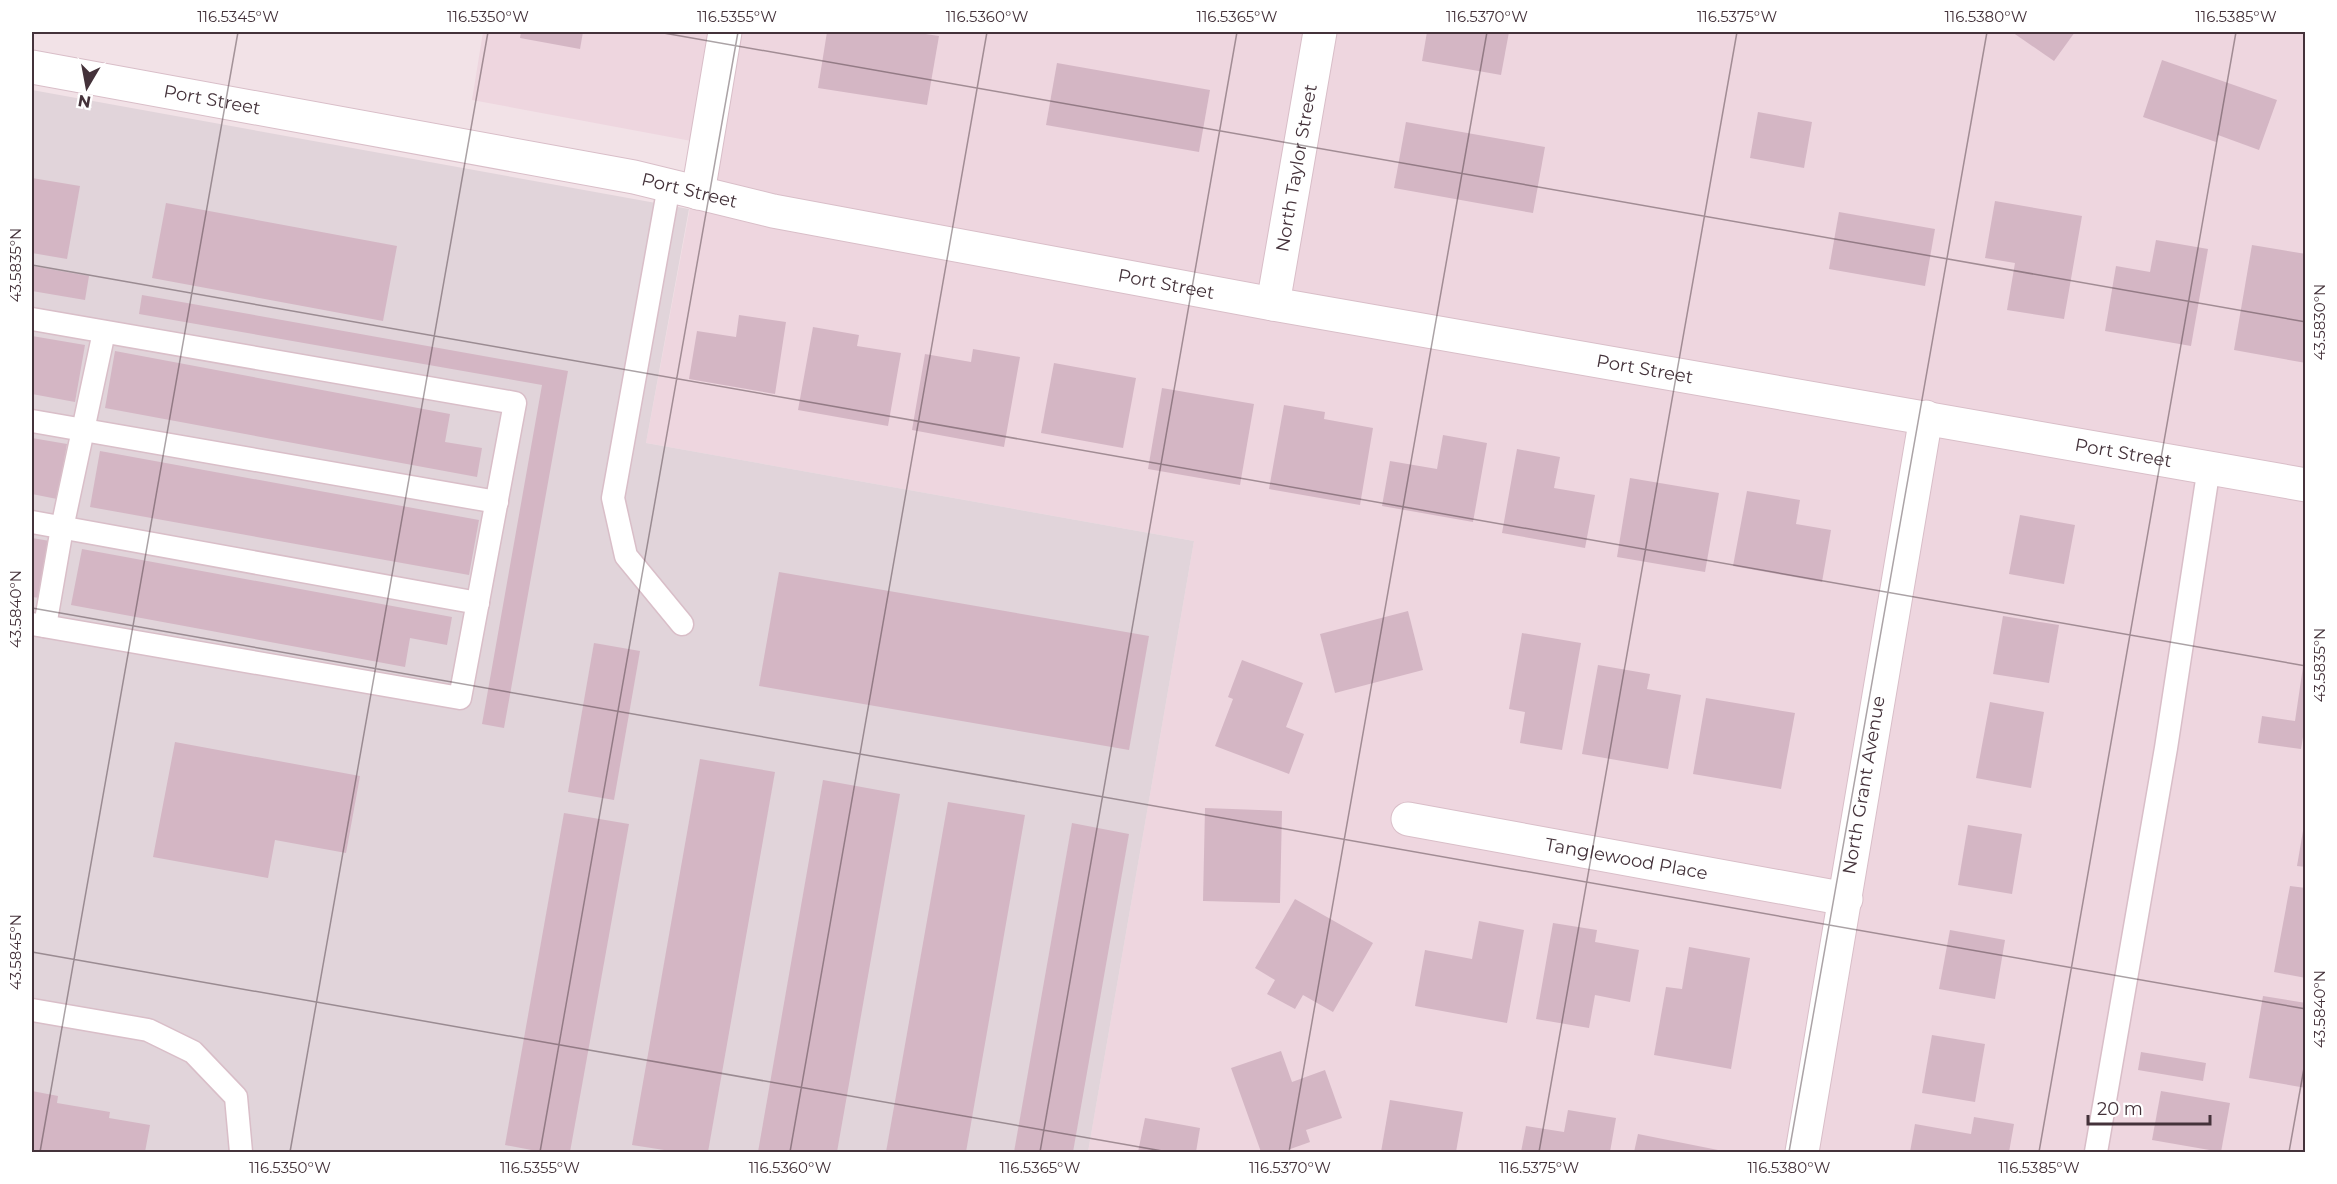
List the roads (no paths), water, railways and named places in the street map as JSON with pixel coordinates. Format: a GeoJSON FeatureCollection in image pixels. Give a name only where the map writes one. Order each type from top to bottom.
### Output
{"type":"FeatureCollection","features":[{"type":"Feature","properties":{"kind":"street"},"geometry":{"type":"LineString","coordinates":[[684,189],[725,32]]}},
{"type":"Feature","properties":{"kind":"street","name":"North Taylor Street"},"geometry":{"type":"LineString","coordinates":[[1273,304],[1320,32]]}},
{"type":"Feature","properties":{"kind":"street","name":"Port Street"},"geometry":{"type":"LineString","coordinates":[[32,67],[634,177],[773,211],[1273,304],[2306,484]]}},
{"type":"Feature","properties":{"kind":"street","name":"North Grant Avenue"},"geometry":{"type":"LineString","coordinates":[[1802,1152],[1926,417]]}},
{"type":"Feature","properties":{"kind":"street","name":"Tanglewood Place"},"geometry":{"type":"LineString","coordinates":[[1408,819],[1846,899]]}},
{"type":"Feature","properties":{"kind":"lane"},"geometry":{"type":"LineString","coordinates":[[682,624],[626,556],[613,498],[684,189]]}},
{"type":"Feature","properties":{"kind":"lane"},"geometry":{"type":"LineString","coordinates":[[32,319],[515,403],[460,698],[38,625],[63,528],[104,332]]}},
{"type":"Feature","properties":{"kind":"lane"},"geometry":{"type":"LineString","coordinates":[[32,421],[497,502]]}},
{"type":"Feature","properties":{"kind":"lane"},"geometry":{"type":"LineString","coordinates":[[2096,1152],[2166,748],[2209,467]]}},
{"type":"Feature","properties":{"kind":"lane"},"geometry":{"type":"LineString","coordinates":[[32,522],[478,603]]}},
{"type":"Feature","properties":{"kind":"lane"},"geometry":{"type":"LineString","coordinates":[[32,1010],[148,1030],[193,1052],[236,1097],[241,1152]]}}]}
